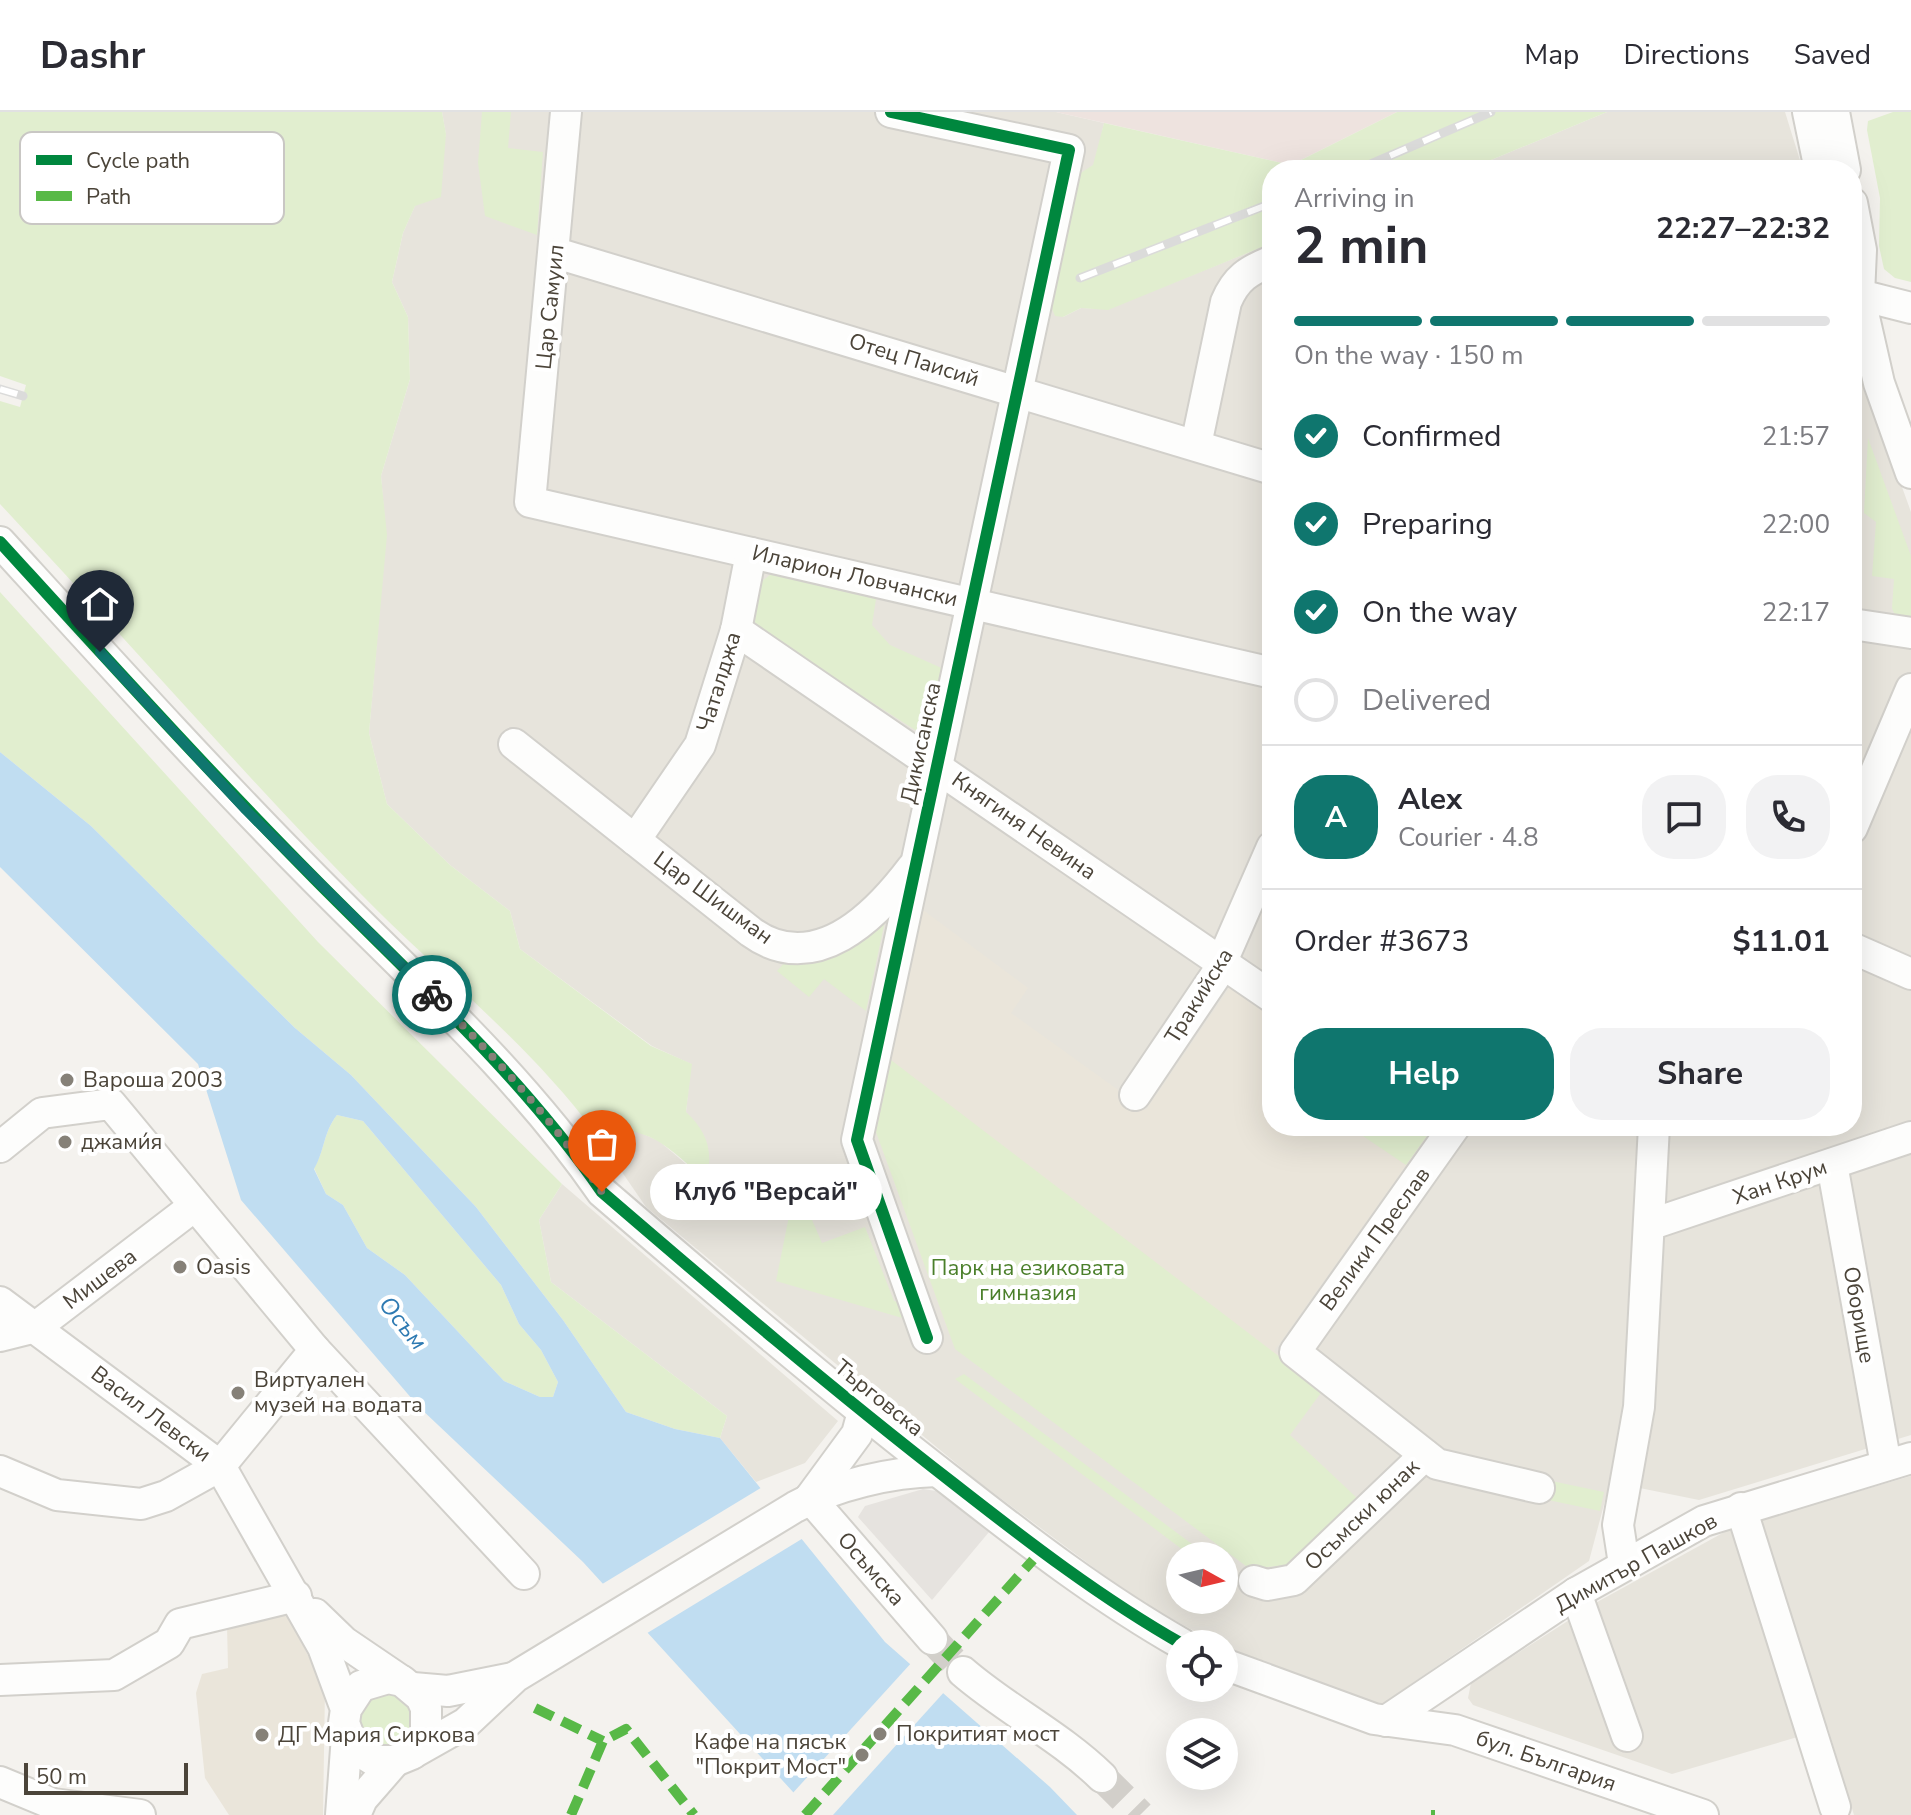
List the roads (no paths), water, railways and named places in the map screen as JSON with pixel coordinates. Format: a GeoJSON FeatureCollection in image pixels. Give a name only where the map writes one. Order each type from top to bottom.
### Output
{"type":"FeatureCollection","features":[{"type":"Feature","properties":{"kind":"street","name":"Цар Самуил"},"geometry":{"type":"LineString","coordinates":[[530,502],[556,253],[566,112]]}},
{"type":"Feature","properties":{"kind":"street","name":"Дикисанска"},"geometry":{"type":"LineString","coordinates":[[891,112],[1069,150],[857,1140],[927,1338]]}},
{"type":"Feature","properties":{"kind":"street"},"geometry":{"type":"LineString","coordinates":[[1808,112],[1818,160]]}},
{"type":"Feature","properties":{"kind":"street"},"geometry":{"type":"LineString","coordinates":[[1834,112],[1843,160]]}},
{"type":"Feature","properties":{"kind":"street","name":"Отец Паисий"},"geometry":{"type":"LineString","coordinates":[[556,253],[1262,466]]}},
{"type":"Feature","properties":{"kind":"street"},"geometry":{"type":"LineString","coordinates":[[1196,445],[1226,302],[1233,284],[1247,271],[1262,265]]}},
{"type":"Feature","properties":{"kind":"street"},"geometry":{"type":"LineString","coordinates":[[1862,293],[1911,308]]}},
{"type":"Feature","properties":{"kind":"street"},"geometry":{"type":"LineString","coordinates":[[1862,320],[1879,383],[1911,473]]}},
{"type":"Feature","properties":{"kind":"street","name":"Иларион Ловчански"},"geometry":{"type":"LineString","coordinates":[[530,502],[1262,671]]}},
{"type":"Feature","properties":{"kind":"street","name":"Търговска"},"geometry":{"type":"LineString","coordinates":[[0,542],[246,810],[492,1056],[575,1154],[602,1192],[896,1439],[1040,1551],[1134,1617],[1166,1635]]}},
{"type":"Feature","properties":{"kind":"street","name":"Чаталджа"},"geometry":{"type":"LineString","coordinates":[[635,840],[700,745],[736,630],[751,553]]}},
{"type":"Feature","properties":{"kind":"street"},"geometry":{"type":"LineString","coordinates":[[1862,626],[1911,633]]}},
{"type":"Feature","properties":{"kind":"street","name":"Княгиня Невина"},"geometry":{"type":"LineString","coordinates":[[736,630],[1262,990]]}},
{"type":"Feature","properties":{"kind":"street"},"geometry":{"type":"LineString","coordinates":[[1862,804],[1911,689]]}},
{"type":"Feature","properties":{"kind":"street","name":"Цар Шишман"},"geometry":{"type":"LineString","coordinates":[[514,744],[761,939],[793,948],[824,944],[853,930],[883,903],[916,864]]}},
{"type":"Feature","properties":{"kind":"street","name":"Тракийска"},"geometry":{"type":"LineString","coordinates":[[1135,1095],[1222,964],[1262,870]]}},
{"type":"Feature","properties":{"kind":"street"},"geometry":{"type":"LineString","coordinates":[[1862,952],[1911,974]]}},
{"type":"Feature","properties":{"kind":"street"},"geometry":{"type":"LineString","coordinates":[[0,1147],[42,1113],[111,1104],[193,1207],[315,1350],[524,1574]]}},
{"type":"Feature","properties":{"kind":"street","name":"Велики Преслав"},"geometry":{"type":"LineString","coordinates":[[1425,1455],[1295,1352],[1448,1136]]}},
{"type":"Feature","properties":{"kind":"street"},"geometry":{"type":"LineString","coordinates":[[1624,1564],[1618,1525],[1639,1407],[1653,1136]]}},
{"type":"Feature","properties":{"kind":"street","name":"Хан Крум"},"geometry":{"type":"LineString","coordinates":[[1649,1225],[1911,1137]]}},
{"type":"Feature","properties":{"kind":"street","name":"Оборище"},"geometry":{"type":"LineString","coordinates":[[1832,1164],[1899,1461]]}},
{"type":"Feature","properties":{"kind":"street","name":"Мишева"},"geometry":{"type":"LineString","coordinates":[[0,1336],[36,1327],[193,1207]]}},
{"type":"Feature","properties":{"kind":"street","name":"Васил Левски"},"geometry":{"type":"LineString","coordinates":[[0,1302],[220,1466],[296,1596]]}},
{"type":"Feature","properties":{"kind":"street"},"geometry":{"type":"LineString","coordinates":[[0,1471],[57,1495],[141,1504],[166,1496],[220,1466],[315,1350]]}},
{"type":"Feature","properties":{"kind":"street"},"geometry":{"type":"LineString","coordinates":[[837,1480],[863,1412]]}},
{"type":"Feature","properties":{"kind":"street"},"geometry":{"type":"LineString","coordinates":[[296,1596],[323,1647],[346,1722],[363,1756],[375,1761],[403,1758],[466,1723],[515,1677],[837,1480],[880,1471],[891,1461],[896,1439]]}},
{"type":"Feature","properties":{"kind":"street"},"geometry":{"type":"LineString","coordinates":[[1425,1455],[1451,1470],[1539,1488]]}},
{"type":"Feature","properties":{"kind":"street","name":"Осъмски юнак"},"geometry":{"type":"LineString","coordinates":[[1254,1581],[1267,1585],[1294,1580],[1425,1455]]}},
{"type":"Feature","properties":{"kind":"street","name":"Димитър Пашков"},"geometry":{"type":"LineString","coordinates":[[1386,1721],[1576,1593],[1704,1521],[1899,1461]]}},
{"type":"Feature","properties":{"kind":"street"},"geometry":{"type":"LineString","coordinates":[[837,1480],[937,1471]]}},
{"type":"Feature","properties":{"kind":"street","name":"Осъмска"},"geometry":{"type":"LineString","coordinates":[[803,1503],[932,1639]]}},
{"type":"Feature","properties":{"kind":"street"},"geometry":{"type":"LineString","coordinates":[[1741,1508],[1835,1807]]}},
{"type":"Feature","properties":{"kind":"street"},"geometry":{"type":"LineString","coordinates":[[1576,1593],[1627,1736]]}},
{"type":"Feature","properties":{"kind":"street"},"geometry":{"type":"LineString","coordinates":[[0,1680],[114,1675],[169,1643],[180,1624],[296,1596]]}},
{"type":"Feature","properties":{"kind":"street"},"geometry":{"type":"LineString","coordinates":[[296,1596],[344,1642],[407,1684],[426,1708],[428,1721],[420,1745],[362,1799],[355,1815]]}},
{"type":"Feature","properties":{"kind":"street"},"geometry":{"type":"LineString","coordinates":[[1238,1669],[1319,1701],[1386,1721]]}},
{"type":"Feature","properties":{"kind":"street"},"geometry":{"type":"LineString","coordinates":[[963,1672],[997,1702],[1073,1749],[1102,1777]]}},
{"type":"Feature","properties":{"kind":"street"},"geometry":{"type":"LineString","coordinates":[[341,1815],[346,1722],[361,1686],[388,1678],[448,1691],[515,1677]]}},
{"type":"Feature","properties":{"kind":"street","name":"бул. България"},"geometry":{"type":"LineString","coordinates":[[1386,1721],[1455,1730],[1703,1815]]}},
{"type":"Feature","properties":{"kind":"street"},"geometry":{"type":"LineString","coordinates":[[0,1782],[50,1810],[140,1815]]}},
{"type":"Feature","properties":{"kind":"water","name":"Осъм"},"geometry":{"type":"Polygon","coordinates":[[[0,752],[91,826],[295,1028],[351,1075],[476,1207],[563,1320],[626,1412],[675,1429],[720,1438],[885,1642],[1050,1787],[1077,1815],[814,1815],[583,1562],[419,1407],[241,1200],[198,1064],[0,867],[0,752]],[[337,1115],[329,1128],[314,1169],[326,1194],[343,1205],[367,1248],[405,1275],[504,1381],[540,1397],[553,1397],[558,1382],[541,1350],[519,1324],[501,1285],[363,1121],[337,1115]]]}},
{"type":"Feature","properties":{"kind":"tunnel"},"geometry":{"type":"LineString","coordinates":[[932,1639],[963,1672]]}},
{"type":"Feature","properties":{"kind":"tunnel"},"geometry":{"type":"LineString","coordinates":[[1102,1777],[1140,1815]]}},
{"type":"Feature","properties":{"kind":"railway"},"geometry":{"type":"LineString","coordinates":[[1380,160],[1491,112]]}},
{"type":"Feature","properties":{"kind":"railway"},"geometry":{"type":"LineString","coordinates":[[1080,278],[1262,207]]}},
{"type":"Feature","properties":{"kind":"railway"},"geometry":{"type":"LineString","coordinates":[[0,389],[23,396]]}},
{"type":"Feature","properties":{"kind":"place","name":"Вароша 2003"},"geometry":{"type":"Point","coordinates":[67,1080]}},
{"type":"Feature","properties":{"kind":"place","name":"джами́я"},"geometry":{"type":"Point","coordinates":[65,1142]}},
{"type":"Feature","properties":{"kind":"place","name":"Клуб \"Версай\""},"geometry":{"type":"Point","coordinates":[602,1192]}},
{"type":"Feature","properties":{"kind":"place","name":"Oasis"},"geometry":{"type":"Point","coordinates":[180,1267]}},
{"type":"Feature","properties":{"kind":"place","name":"Виртуален музей на водата"},"geometry":{"type":"Point","coordinates":[238,1393]}},
{"type":"Feature","properties":{"kind":"place","name":"Покритият мост"},"geometry":{"type":"Point","coordinates":[880,1734]}},
{"type":"Feature","properties":{"kind":"place","name":"ДГ Мария Сиркова"},"geometry":{"type":"Point","coordinates":[262,1735]}},
{"type":"Feature","properties":{"kind":"place","name":"Кафе на пясък \"Покрит Мост\""},"geometry":{"type":"Point","coordinates":[862,1755]}},
{"type":"Feature","properties":{"kind":"park label","name":"Парк на езиковата гимназия"},"geometry":{"type":"Point","coordinates":[1028,1280]}}]}
